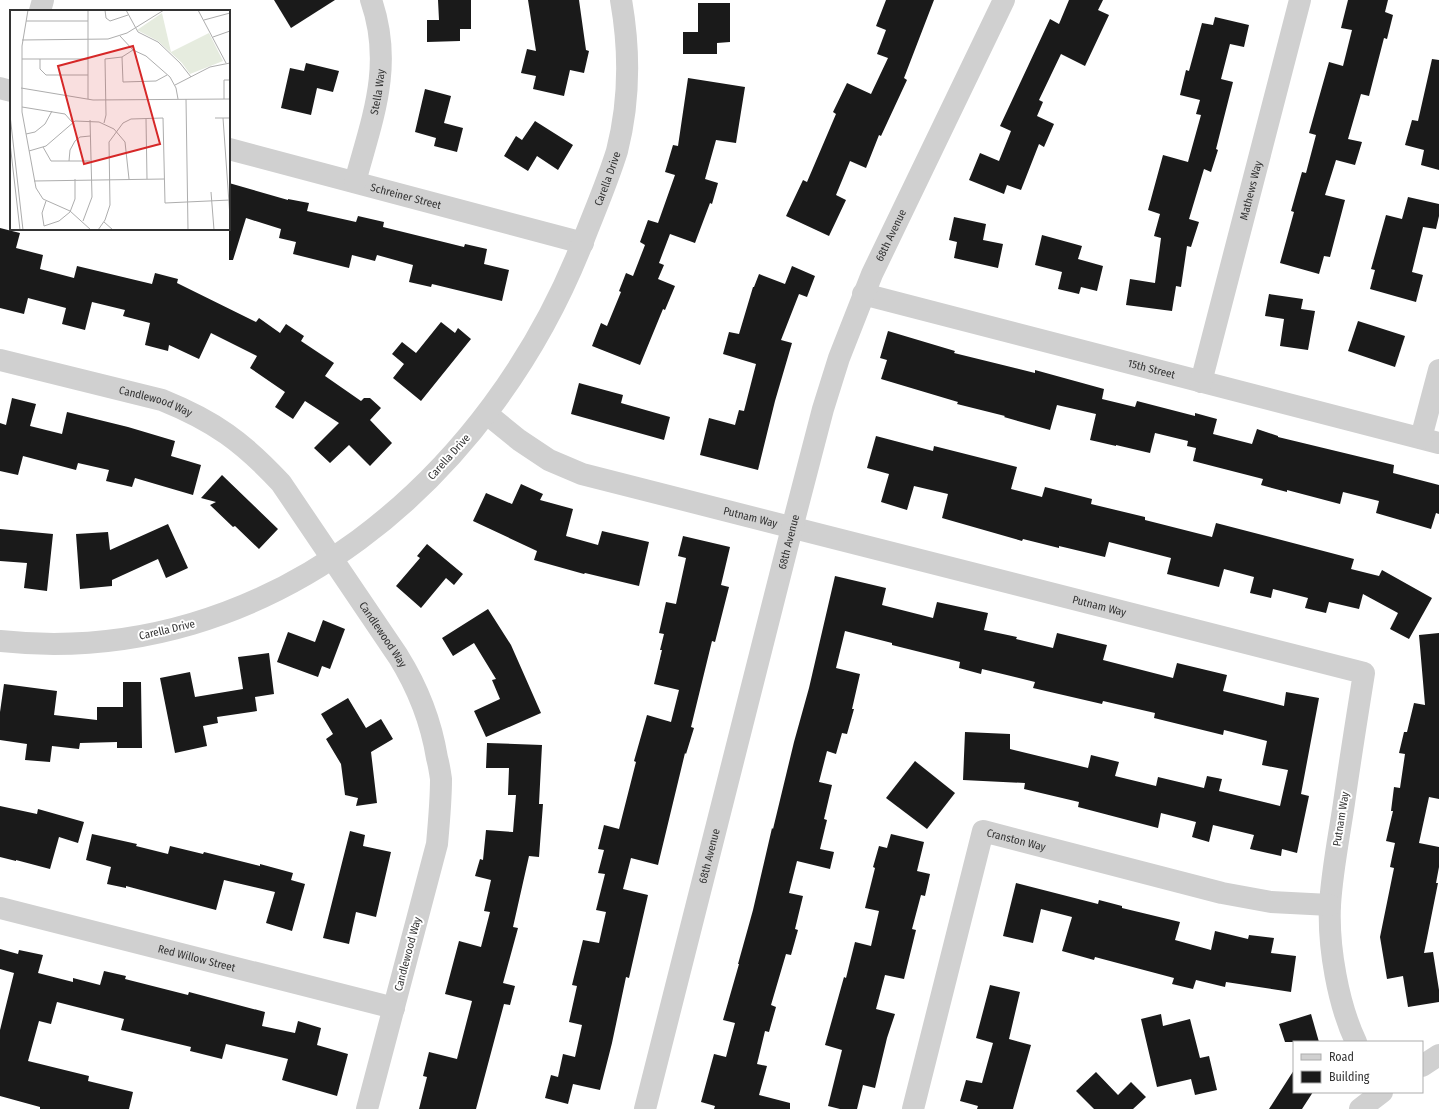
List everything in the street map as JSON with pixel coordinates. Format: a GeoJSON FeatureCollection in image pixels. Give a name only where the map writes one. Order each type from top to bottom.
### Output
{"type":"FeatureCollection","features":[{"type":"Feature","properties":{"kind":"street"},"geometry":{"type":"LineString","coordinates":[[40,10],[43,0]]}},
{"type":"Feature","properties":{"kind":"street","name":"Stella Way"},"geometry":{"type":"LineString","coordinates":[[355,182],[378,98],[381,72],[381,46],[376,14],[371,0]]}},
{"type":"Feature","properties":{"kind":"street","name":"Carella Drive"},"geometry":{"type":"LineString","coordinates":[[0,641],[24,644],[67,644],[110,641],[153,634],[195,624],[244,606],[290,584],[332,558],[369,532],[411,498],[449,459],[487,414],[521,364],[564,290],[606,182],[617,150],[626,105],[628,71],[627,31],[621,0]]}},
{"type":"Feature","properties":{"kind":"street","name":"68th Avenue"},"geometry":{"type":"LineString","coordinates":[[644,1109],[792,528],[823,410],[839,358],[863,294],[1004,0]]}},
{"type":"Feature","properties":{"kind":"street","name":"Mathews Way"},"geometry":{"type":"LineString","coordinates":[[1201,382],[1300,0]]}},
{"type":"Feature","properties":{"kind":"street"},"geometry":{"type":"LineString","coordinates":[[0,88],[10,91]]}},
{"type":"Feature","properties":{"kind":"street","name":"Schreiner Street"},"geometry":{"type":"LineString","coordinates":[[230,149],[583,243]]}},
{"type":"Feature","properties":{"kind":"street","name":"15th Street"},"geometry":{"type":"LineString","coordinates":[[863,294],[1430,440]]}},
{"type":"Feature","properties":{"kind":"street","name":"Candlewood Way"},"geometry":{"type":"LineString","coordinates":[[0,360],[162,400],[186,410],[235,438],[261,461],[281,484],[411,678],[426,710],[441,778],[437,844],[367,1109]]}},
{"type":"Feature","properties":{"kind":"street"},"geometry":{"type":"LineString","coordinates":[[1430,440],[1439,370]]}},
{"type":"Feature","properties":{"kind":"street","name":"Putnam Way"},"geometry":{"type":"LineString","coordinates":[[487,414],[519,440],[549,460],[582,474],[1364,673],[1334,868],[1330,905],[1334,962],[1342,1001],[1356,1041]]}},
{"type":"Feature","properties":{"kind":"street","name":"Cranston Way"},"geometry":{"type":"LineString","coordinates":[[913,1109],[983,831],[1222,893],[1271,902],[1330,905]]}},
{"type":"Feature","properties":{"kind":"street","name":"Red Willow Street"},"geometry":{"type":"LineString","coordinates":[[0,908],[394,1008]]}},
{"type":"Feature","properties":{"kind":"street"},"geometry":{"type":"LineString","coordinates":[[1423,1065],[1439,1055]]}},
{"type":"Feature","properties":{"kind":"street"},"geometry":{"type":"LineString","coordinates":[[1360,1109],[1380,1093]]}},
{"type":"Feature","properties":{"kind":"building"},"geometry":{"type":"Polygon","coordinates":[[[274,0],[335,0],[291,28],[274,0]]]}},
{"type":"Feature","properties":{"kind":"building"},"geometry":{"type":"Polygon","coordinates":[[[438,0],[471,0],[471,29],[460,29],[460,41],[427,42],[427,20],[439,20],[438,0]]]}},
{"type":"Feature","properties":{"kind":"building"},"geometry":{"type":"Polygon","coordinates":[[[528,0],[579,0],[586,50],[589,51],[584,73],[570,70],[564,96],[533,89],[536,76],[521,73],[527,49],[536,51],[528,0]]]}},
{"type":"Feature","properties":{"kind":"building"},"geometry":{"type":"Polygon","coordinates":[[[886,0],[934,0],[904,78],[907,80],[881,136],[879,135],[866,168],[850,161],[836,195],[846,200],[829,236],[786,216],[803,180],[807,182],[836,114],[833,112],[847,83],[871,94],[888,58],[877,54],[886,30],[876,26],[886,0]]]}},
{"type":"Feature","properties":{"kind":"building"},"geometry":{"type":"Polygon","coordinates":[[[1069,0],[1103,0],[1098,10],[1109,15],[1085,66],[1061,54],[1039,100],[1043,102],[1037,116],[1054,124],[1044,147],[1039,144],[1021,190],[1007,185],[1004,194],[969,180],[980,153],[999,161],[1011,131],[1000,126],[1050,19],[1059,24],[1069,0]]]}},
{"type":"Feature","properties":{"kind":"building"},"geometry":{"type":"Polygon","coordinates":[[[1348,0],[1388,0],[1385,12],[1393,15],[1387,39],[1384,38],[1369,96],[1361,94],[1348,139],[1362,142],[1355,165],[1336,160],[1325,195],[1345,200],[1330,257],[1324,256],[1319,274],[1280,263],[1294,212],[1291,211],[1302,172],[1306,173],[1316,135],[1309,133],[1329,62],[1343,66],[1352,30],[1341,28],[1348,0]]]}},
{"type":"Feature","properties":{"kind":"building"},"geometry":{"type":"Polygon","coordinates":[[[698,3],[730,3],[730,42],[717,43],[717,54],[683,54],[683,32],[698,32],[698,3]]]}},
{"type":"Feature","properties":{"kind":"building"},"geometry":{"type":"Polygon","coordinates":[[[1215,17],[1249,25],[1244,47],[1230,44],[1221,79],[1233,82],[1216,149],[1218,150],[1211,172],[1204,169],[1189,219],[1199,222],[1191,247],[1187,246],[1181,287],[1176,286],[1172,311],[1126,305],[1130,279],[1155,283],[1161,238],[1154,236],[1160,214],[1148,210],[1163,155],[1188,162],[1201,115],[1196,114],[1200,100],[1180,95],[1186,70],[1189,71],[1202,23],[1213,25],[1215,17]]]}},
{"type":"Feature","properties":{"kind":"building"},"geometry":{"type":"Polygon","coordinates":[[[1432,59],[1439,60],[1439,170],[1421,165],[1424,150],[1405,145],[1412,120],[1418,121],[1432,59]]]}},
{"type":"Feature","properties":{"kind":"building"},"geometry":{"type":"Polygon","coordinates":[[[306,63],[339,71],[333,92],[317,88],[311,115],[281,108],[290,68],[304,71],[306,63]]]}},
{"type":"Feature","properties":{"kind":"building"},"geometry":{"type":"Polygon","coordinates":[[[688,78],[745,87],[736,143],[716,140],[705,179],[718,183],[712,204],[710,203],[695,243],[670,234],[659,263],[664,265],[658,279],[675,286],[665,310],[663,309],[640,365],[592,346],[601,323],[607,326],[621,292],[619,291],[626,273],[633,276],[645,245],[640,242],[648,220],[658,223],[675,175],[665,172],[673,145],[678,146],[688,78]]]}},
{"type":"Feature","properties":{"kind":"building"},"geometry":{"type":"Polygon","coordinates":[[[425,89],[451,96],[444,123],[463,128],[457,152],[434,146],[436,138],[415,132],[425,89]]]}},
{"type":"Feature","properties":{"kind":"building"},"geometry":{"type":"Polygon","coordinates":[[[535,121],[573,145],[558,170],[537,156],[528,171],[504,156],[516,136],[522,140],[535,121]]]}},
{"type":"Feature","properties":{"kind":"building"},"geometry":{"type":"Polygon","coordinates":[[[230,183],[288,200],[309,203],[307,211],[356,222],[358,216],[384,222],[383,227],[464,247],[465,244],[487,249],[484,264],[509,270],[502,301],[432,284],[431,287],[409,282],[413,265],[377,255],[375,261],[352,255],[349,268],[293,254],[296,242],[279,238],[281,229],[246,218],[233,260],[229,260],[230,183]]]}},
{"type":"Feature","properties":{"kind":"building"},"geometry":{"type":"Polygon","coordinates":[[[1408,197],[1439,204],[1439,216],[1436,229],[1423,227],[1412,272],[1423,275],[1416,302],[1370,289],[1375,270],[1371,269],[1386,215],[1402,219],[1408,197]]]}},
{"type":"Feature","properties":{"kind":"building"},"geometry":{"type":"Polygon","coordinates":[[[954,217],[986,224],[983,240],[1003,244],[998,268],[954,258],[957,242],[949,240],[954,217]]]}},
{"type":"Feature","properties":{"kind":"building"},"geometry":{"type":"Polygon","coordinates":[[[0,228],[20,233],[16,248],[43,255],[40,269],[74,278],[77,266],[152,284],[155,273],[178,279],[177,283],[256,322],[259,318],[280,333],[286,324],[304,336],[301,341],[334,363],[325,376],[361,401],[364,398],[370,398],[381,408],[370,420],[392,443],[370,466],[349,445],[330,463],[314,448],[339,423],[305,401],[293,419],[275,407],[285,392],[250,368],[257,356],[211,333],[199,359],[169,345],[168,351],[145,345],[150,323],[123,316],[125,310],[92,302],[85,330],[62,324],[66,308],[28,298],[24,314],[0,308],[0,228]]]}},
{"type":"Feature","properties":{"kind":"building"},"geometry":{"type":"Polygon","coordinates":[[[1042,235],[1082,246],[1078,259],[1103,266],[1097,291],[1081,287],[1079,294],[1058,289],[1062,272],[1035,265],[1042,235]]]}},
{"type":"Feature","properties":{"kind":"building"},"geometry":{"type":"Polygon","coordinates":[[[792,266],[815,276],[807,297],[799,294],[781,340],[792,343],[775,401],[758,470],[700,455],[709,418],[735,425],[739,410],[744,411],[756,364],[723,354],[729,332],[739,334],[753,287],[759,274],[785,284],[792,266]]]}},
{"type":"Feature","properties":{"kind":"building"},"geometry":{"type":"Polygon","coordinates":[[[1269,294],[1303,299],[1301,309],[1315,311],[1308,350],[1280,346],[1284,319],[1265,316],[1269,294]]]}},
{"type":"Feature","properties":{"kind":"building"},"geometry":{"type":"Polygon","coordinates":[[[1358,321],[1405,336],[1395,367],[1348,351],[1358,321]]]}},
{"type":"Feature","properties":{"kind":"building"},"geometry":{"type":"Polygon","coordinates":[[[441,322],[455,333],[458,328],[471,339],[421,401],[393,378],[404,364],[392,354],[402,342],[416,353],[441,322]]]}},
{"type":"Feature","properties":{"kind":"building"},"geometry":{"type":"Polygon","coordinates":[[[888,331],[955,351],[954,353],[1035,373],[1035,370],[1104,389],[1102,399],[1135,407],[1137,401],[1195,416],[1195,413],[1217,419],[1213,434],[1252,444],[1257,429],[1278,437],[1394,465],[1393,473],[1439,485],[1439,514],[1436,513],[1431,529],[1376,513],[1379,501],[1343,492],[1340,504],[1287,490],[1287,492],[1261,485],[1263,479],[1193,461],[1196,448],[1187,446],[1188,441],[1155,433],[1150,453],[1090,440],[1096,414],[1057,405],[1050,430],[1004,417],[1005,416],[957,404],[958,402],[881,379],[887,360],[880,358],[888,331]]]}},
{"type":"Feature","properties":{"kind":"building"},"geometry":{"type":"Polygon","coordinates":[[[579,383],[623,395],[621,403],[670,417],[664,440],[571,414],[579,383]]]}},
{"type":"Feature","properties":{"kind":"building"},"geometry":{"type":"Polygon","coordinates":[[[12,398],[36,404],[30,426],[62,434],[67,412],[128,427],[175,441],[171,456],[201,465],[193,495],[135,478],[132,487],[106,481],[109,470],[78,463],[76,470],[23,456],[18,475],[0,471],[0,423],[6,425],[12,398]]]}},
{"type":"Feature","properties":{"kind":"building"},"geometry":{"type":"Polygon","coordinates":[[[876,436],[933,451],[934,446],[1017,467],[1011,489],[1042,497],[1045,487],[1092,499],[1091,504],[1145,517],[1145,520],[1212,537],[1216,523],[1354,559],[1351,569],[1379,576],[1382,570],[1432,598],[1409,639],[1390,629],[1398,613],[1363,594],[1359,609],[1329,602],[1326,613],[1305,608],[1308,598],[1273,589],[1271,598],[1250,593],[1254,577],[1224,569],[1219,587],[1167,574],[1171,558],[1109,542],[1105,557],[1023,539],[1022,541],[942,518],[948,494],[914,486],[907,510],[881,502],[889,474],[867,468],[876,436]]]}},
{"type":"Feature","properties":{"kind":"building"},"geometry":{"type":"Polygon","coordinates":[[[222,475],[278,529],[259,549],[210,505],[216,502],[201,498],[222,475]]]}},
{"type":"Feature","properties":{"kind":"building"},"geometry":{"type":"Polygon","coordinates":[[[521,484],[543,494],[540,500],[573,509],[566,536],[598,545],[602,531],[649,542],[639,586],[584,574],[534,560],[537,551],[473,521],[486,493],[512,504],[521,484]]]}},
{"type":"Feature","properties":{"kind":"building"},"geometry":{"type":"Polygon","coordinates":[[[168,524],[188,568],[166,578],[158,559],[112,580],[112,586],[80,589],[76,534],[108,532],[110,550],[168,524]]]}},
{"type":"Feature","properties":{"kind":"building"},"geometry":{"type":"Polygon","coordinates":[[[0,529],[53,534],[47,591],[24,588],[27,563],[0,561],[0,529]]]}},
{"type":"Feature","properties":{"kind":"building"},"geometry":{"type":"Polygon","coordinates":[[[683,536],[730,547],[721,585],[729,587],[715,642],[712,641],[691,727],[694,728],[686,754],[685,753],[658,865],[631,858],[623,889],[648,895],[629,978],[626,977],[600,1090],[573,1084],[568,1104],[545,1098],[551,1075],[558,1077],[563,1054],[575,1057],[582,1025],[569,1022],[577,986],[572,985],[583,940],[599,943],[606,912],[596,910],[605,874],[598,873],[604,850],[598,849],[604,825],[619,829],[636,762],[634,761],[647,715],[671,722],[679,690],[654,684],[662,650],[660,650],[664,634],[659,633],[666,602],[676,604],[686,558],[678,556],[683,536]]]}},
{"type":"Feature","properties":{"kind":"building"},"geometry":{"type":"Polygon","coordinates":[[[427,544],[463,574],[454,585],[446,578],[421,608],[396,586],[420,558],[417,556],[427,544]]]}},
{"type":"Feature","properties":{"kind":"building"},"geometry":{"type":"Polygon","coordinates":[[[835,576],[886,588],[882,605],[933,618],[937,602],[988,613],[984,630],[1017,637],[1016,639],[1053,648],[1057,633],[1107,645],[1103,660],[1173,678],[1177,663],[1227,675],[1223,691],[1284,706],[1286,692],[1319,698],[1301,794],[1309,796],[1297,853],[1282,849],[1281,856],[1250,849],[1254,835],[1213,825],[1209,842],[1192,837],[1196,822],[1161,813],[1158,828],[1078,807],[1079,802],[1024,789],[1025,783],[963,780],[965,732],[1010,734],[1010,749],[1088,768],[1091,755],[1119,762],[1115,776],[1156,786],[1158,777],[1204,788],[1207,776],[1222,779],[1219,791],[1280,806],[1288,770],[1262,765],[1267,741],[1224,730],[1223,735],[1154,718],[1155,713],[1103,701],[1102,704],[1033,688],[1035,682],[982,669],[981,674],[959,668],[960,662],[892,645],[892,643],[845,631],[836,668],[860,674],[852,709],[854,709],[847,734],[842,733],[836,754],[827,751],[819,782],[832,785],[824,819],[827,820],[820,849],[834,852],[830,869],[797,861],[789,893],[803,896],[795,929],[798,930],[791,955],[786,954],[771,1005],[776,1007],[769,1032],[765,1031],[757,1064],[767,1066],[759,1095],[790,1103],[790,1109],[714,1109],[715,1106],[701,1102],[714,1054],[726,1057],[735,1023],[723,1020],[753,910],[772,828],[773,829],[809,688],[835,576]]]}},
{"type":"Feature","properties":{"kind":"building"},"geometry":{"type":"Polygon","coordinates":[[[488,609],[511,645],[541,713],[486,737],[474,711],[500,699],[492,680],[496,679],[474,643],[453,656],[442,638],[488,609]]]}},
{"type":"Feature","properties":{"kind":"building"},"geometry":{"type":"Polygon","coordinates":[[[323,620],[345,629],[330,669],[322,666],[318,677],[277,662],[288,632],[315,642],[323,620]]]}},
{"type":"Feature","properties":{"kind":"building"},"geometry":{"type":"Polygon","coordinates":[[[1439,633],[1439,799],[1429,797],[1419,843],[1439,847],[1439,867],[1436,883],[1438,883],[1424,953],[1433,952],[1439,990],[1439,1002],[1408,1007],[1403,976],[1387,979],[1380,937],[1394,868],[1390,867],[1395,843],[1386,841],[1393,811],[1391,811],[1394,787],[1400,788],[1405,754],[1399,753],[1404,732],[1407,732],[1414,703],[1425,705],[1419,635],[1439,633]]]}},
{"type":"Feature","properties":{"kind":"building"},"geometry":{"type":"Polygon","coordinates":[[[269,653],[274,694],[255,697],[257,711],[217,717],[218,723],[203,726],[207,746],[175,753],[160,678],[190,672],[195,697],[243,689],[238,657],[269,653]]]}},
{"type":"Feature","properties":{"kind":"building"},"geometry":{"type":"Polygon","coordinates":[[[123,682],[141,682],[142,748],[117,748],[117,742],[80,743],[79,749],[52,746],[50,762],[25,760],[27,744],[0,740],[0,712],[4,684],[57,691],[54,715],[97,720],[97,707],[123,707],[123,682]]]}},
{"type":"Feature","properties":{"kind":"building"},"geometry":{"type":"Polygon","coordinates":[[[348,698],[366,728],[381,719],[393,739],[371,752],[377,803],[356,806],[358,798],[345,795],[341,764],[326,739],[333,734],[321,714],[348,698]]]}},
{"type":"Feature","properties":{"kind":"building"},"geometry":{"type":"Polygon","coordinates":[[[487,743],[542,745],[539,804],[543,804],[539,857],[529,856],[513,927],[518,928],[503,983],[515,986],[510,1005],[504,1004],[476,1109],[419,1109],[427,1077],[423,1076],[429,1052],[457,1059],[472,1001],[445,994],[459,941],[481,947],[490,912],[484,911],[491,880],[475,876],[480,859],[483,860],[486,830],[513,832],[516,795],[508,795],[509,768],[486,768],[487,743]]]}},
{"type":"Feature","properties":{"kind":"building"},"geometry":{"type":"Polygon","coordinates":[[[915,761],[955,793],[927,829],[886,798],[915,761]]]}},
{"type":"Feature","properties":{"kind":"building"},"geometry":{"type":"Polygon","coordinates":[[[0,806],[37,814],[38,809],[84,822],[78,843],[59,837],[50,869],[0,857],[0,806]]]}},
{"type":"Feature","properties":{"kind":"building"},"geometry":{"type":"Polygon","coordinates":[[[350,831],[365,835],[363,846],[391,852],[376,917],[356,912],[349,944],[323,938],[350,831]]]}},
{"type":"Feature","properties":{"kind":"building"},"geometry":{"type":"Polygon","coordinates":[[[92,834],[137,844],[136,846],[168,854],[170,846],[203,854],[204,852],[260,866],[260,864],[293,873],[291,880],[305,884],[292,931],[266,923],[275,892],[224,880],[216,910],[126,886],[126,888],[107,884],[111,867],[86,860],[92,834]]]}},
{"type":"Feature","properties":{"kind":"building"},"geometry":{"type":"Polygon","coordinates":[[[891,834],[924,842],[917,871],[930,874],[925,896],[921,895],[912,929],[916,930],[904,979],[885,975],[876,1009],[895,1014],[887,1038],[875,1088],[863,1085],[857,1109],[840,1109],[828,1106],[842,1050],[825,1045],[844,977],[846,978],[855,942],[871,946],[879,911],[865,908],[875,868],[873,867],[879,846],[887,848],[891,834]]]}},
{"type":"Feature","properties":{"kind":"building"},"geometry":{"type":"Polygon","coordinates":[[[1016,883],[1098,904],[1099,900],[1122,906],[1122,908],[1180,922],[1175,940],[1211,950],[1215,931],[1248,939],[1249,935],[1274,938],[1271,953],[1296,956],[1291,992],[1226,982],[1225,987],[1196,980],[1193,989],[1172,984],[1174,978],[1095,957],[1094,960],[1062,951],[1072,917],[1041,909],[1033,943],[1003,936],[1016,883]]]}},
{"type":"Feature","properties":{"kind":"building"},"geometry":{"type":"Polygon","coordinates":[[[0,949],[18,954],[19,950],[43,955],[38,973],[73,982],[73,978],[100,985],[104,971],[126,976],[125,979],[188,995],[189,992],[265,1012],[262,1026],[295,1033],[298,1021],[321,1028],[317,1045],[348,1054],[337,1096],[282,1080],[288,1059],[226,1044],[222,1059],[190,1051],[191,1047],[121,1030],[124,1019],[57,1002],[51,1024],[39,1021],[28,1061],[89,1076],[88,1081],[133,1092],[129,1109],[40,1109],[40,1107],[0,1096],[0,1030],[14,973],[0,969],[0,949]]]}},
{"type":"Feature","properties":{"kind":"building"},"geometry":{"type":"Polygon","coordinates":[[[990,985],[1020,992],[1009,1039],[1031,1045],[1013,1109],[977,1109],[978,1106],[960,1101],[966,1080],[982,1083],[993,1043],[976,1038],[990,985]]]}},
{"type":"Feature","properties":{"kind":"building"},"geometry":{"type":"Polygon","coordinates":[[[1161,1014],[1163,1026],[1190,1019],[1200,1058],[1209,1056],[1217,1090],[1195,1095],[1191,1079],[1157,1087],[1141,1019],[1161,1014]]]}},
{"type":"Feature","properties":{"kind":"building"},"geometry":{"type":"Polygon","coordinates":[[[1311,1014],[1319,1041],[1285,1042],[1279,1024],[1311,1014]]]}},
{"type":"Feature","properties":{"kind":"building"},"geometry":{"type":"Polygon","coordinates":[[[1096,1072],[1118,1095],[1131,1082],[1146,1097],[1133,1109],[1094,1109],[1076,1091],[1096,1072]]]}},
{"type":"Feature","properties":{"kind":"building"},"geometry":{"type":"Polygon","coordinates":[[[1293,1072],[1293,1093],[1312,1093],[1302,1109],[1269,1109],[1293,1072]]]}}]}
